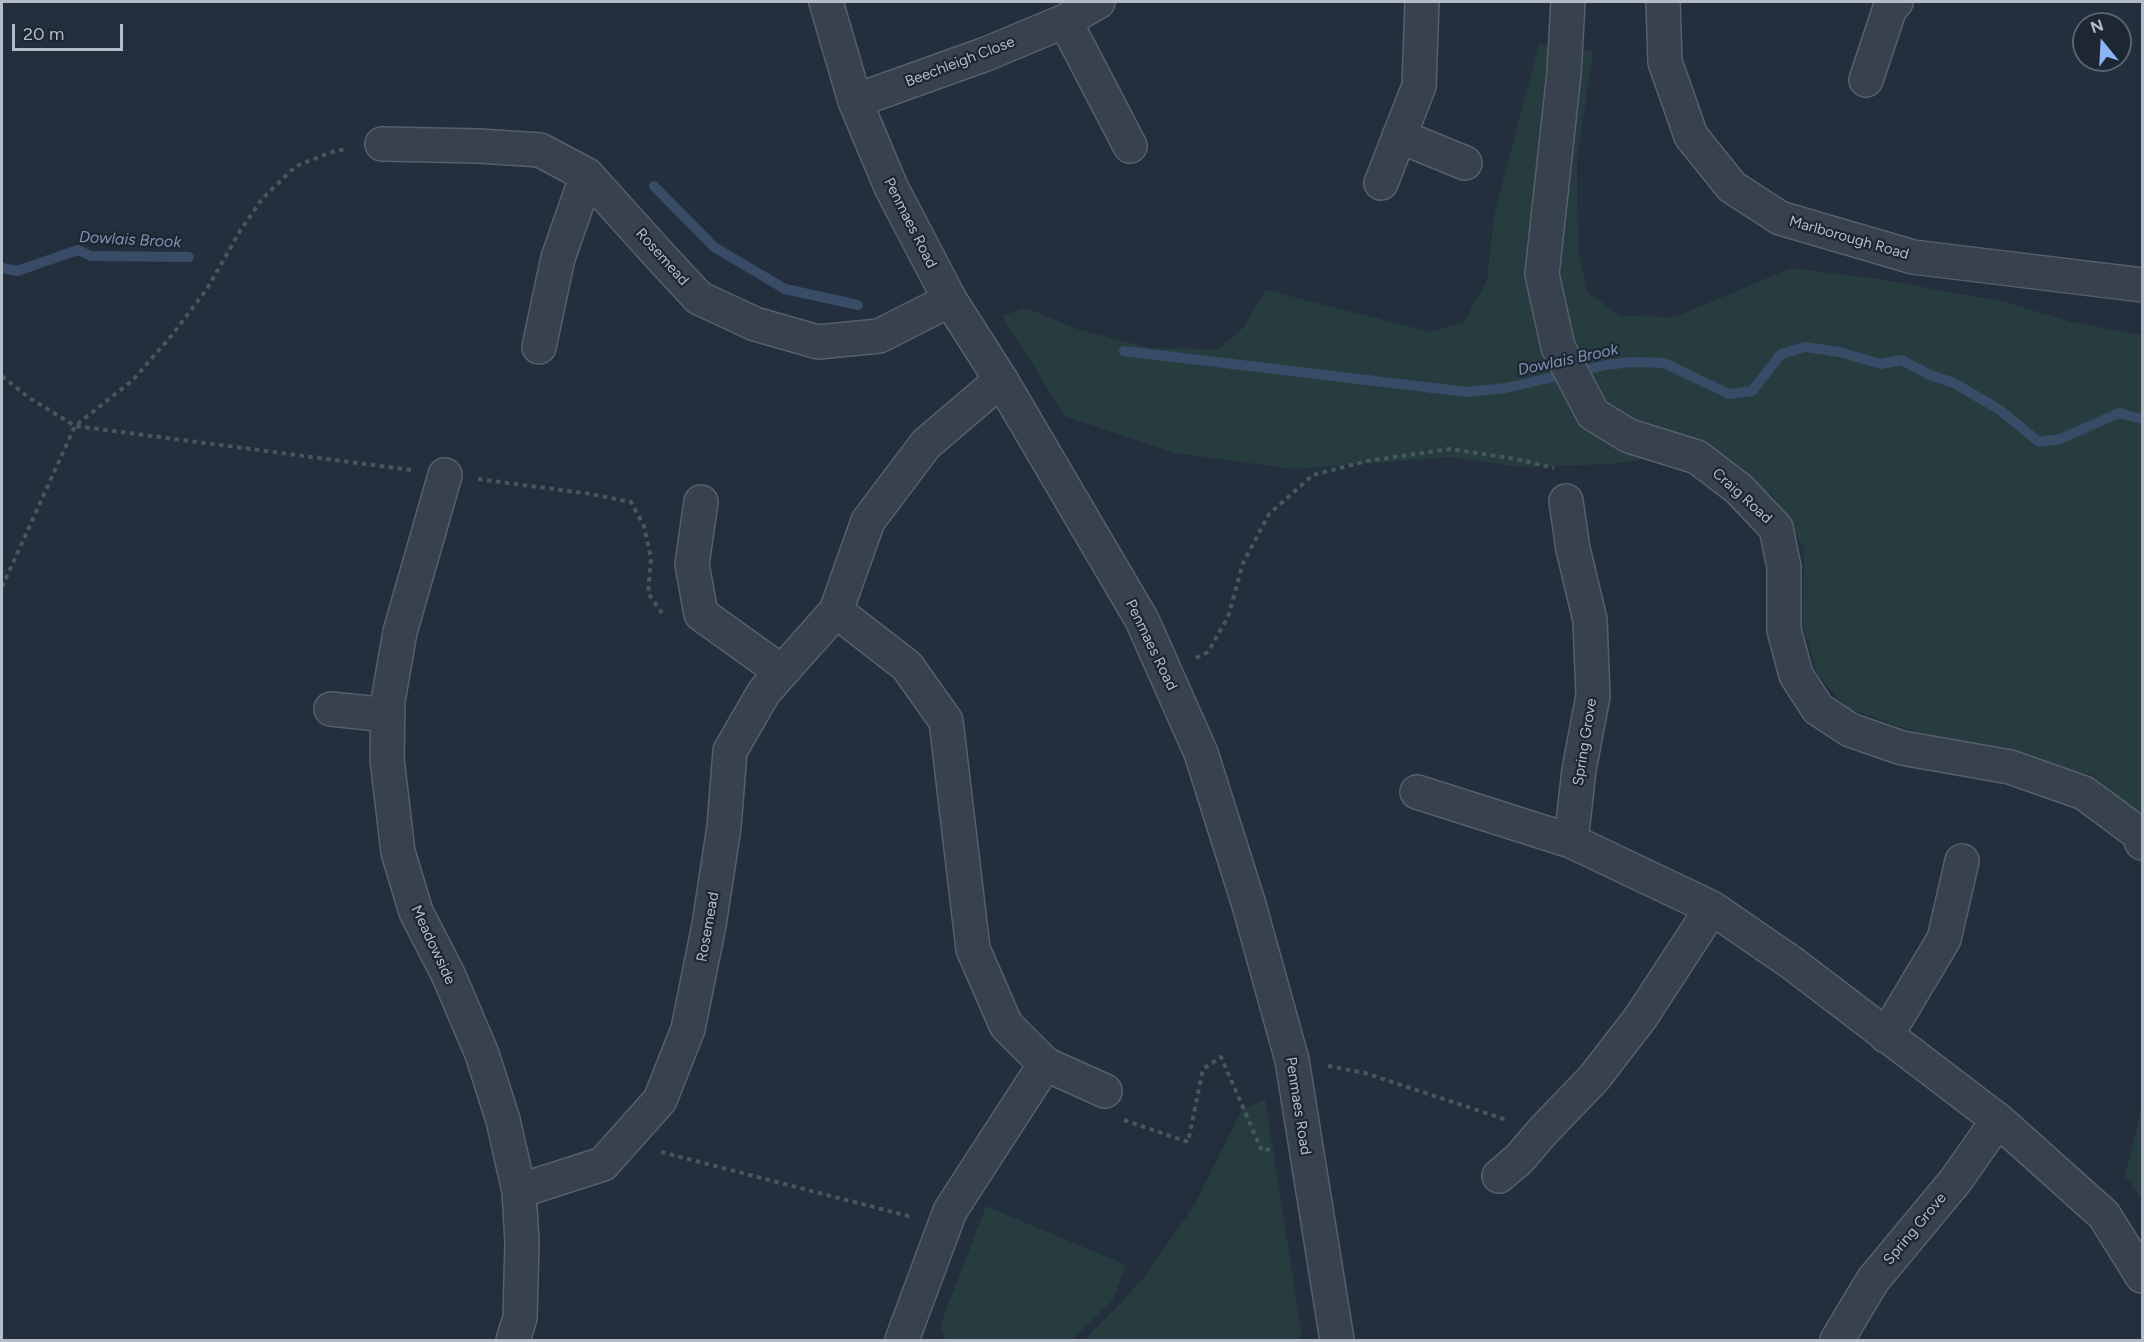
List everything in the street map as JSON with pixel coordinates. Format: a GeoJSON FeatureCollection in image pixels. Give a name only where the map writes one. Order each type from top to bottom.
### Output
{"type":"FeatureCollection","features":[{"type":"Feature","properties":{"kind":"street","name":"Penmaes Road"},"geometry":{"type":"LineString","coordinates":[[826,2],[855,101],[891,188],[950,300],[1001,380],[1142,620],[1201,753],[1249,905],[1292,1060],[1336,1341]]}},
{"type":"Feature","properties":{"kind":"street","name":"Beechleigh Close"},"geometry":{"type":"LineString","coordinates":[[855,101],[987,54],[1065,21],[1098,2]]}},
{"type":"Feature","properties":{"kind":"street"},"geometry":{"type":"LineString","coordinates":[[1381,183],[1419,86],[1422,2]]}},
{"type":"Feature","properties":{"kind":"street","name":"Craig Road"},"geometry":{"type":"LineString","coordinates":[[1568,2],[1564,73],[1542,274],[1558,347],[1593,414],[1629,436],[1697,457],[1739,489],[1776,528],[1784,567],[1784,630],[1796,675],[1818,709],[1850,730],[1902,748],[2010,767],[2084,792],[2138,832],[2142,843]]}},
{"type":"Feature","properties":{"kind":"street","name":"Marlborough Road"},"geometry":{"type":"LineString","coordinates":[[1663,2],[1665,62],[1691,136],[1732,187],[1780,218],[1913,257],[2142,285]]}},
{"type":"Feature","properties":{"kind":"street"},"geometry":{"type":"LineString","coordinates":[[1866,80],[1890,8],[1896,2]]}},
{"type":"Feature","properties":{"kind":"street"},"geometry":{"type":"LineString","coordinates":[[1065,21],[1130,146]]}},
{"type":"Feature","properties":{"kind":"street"},"geometry":{"type":"LineString","coordinates":[[1399,136],[1465,163]]}},
{"type":"Feature","properties":{"kind":"street","name":"Rosemead"},"geometry":{"type":"LineString","coordinates":[[382,144],[540,150],[587,175],[699,298],[754,324],[818,342],[879,336],[950,300]]}},
{"type":"Feature","properties":{"kind":"street"},"geometry":{"type":"LineString","coordinates":[[539,346],[558,258],[587,175]]}},
{"type":"Feature","properties":{"kind":"street","name":"Rosemead"},"geometry":{"type":"LineString","coordinates":[[519,1191],[603,1164],[660,1100],[688,1029],[709,926],[724,827],[730,751],[764,692],[836,611],[868,521],[926,444],[1001,380]]}},
{"type":"Feature","properties":{"kind":"street","name":"Meadowside"},"geometry":{"type":"LineString","coordinates":[[445,475],[400,632],[388,701],[387,759],[398,852],[416,912],[447,974],[482,1054],[503,1120],[519,1191],[522,1242],[520,1318],[513,1341]]}},
{"type":"Feature","properties":{"kind":"street","name":"Spring Grove"},"geometry":{"type":"LineString","coordinates":[[1566,501],[1573,549],[1590,620],[1593,696],[1579,770],[1571,841]]}},
{"type":"Feature","properties":{"kind":"street"},"geometry":{"type":"LineString","coordinates":[[701,502],[692,564],[701,614],[782,672]]}},
{"type":"Feature","properties":{"kind":"street"},"geometry":{"type":"LineString","coordinates":[[836,611],[907,666],[946,721],[973,949],[1006,1024],[1045,1064],[1096,1087]]}},
{"type":"Feature","properties":{"kind":"street"},"geometry":{"type":"LineString","coordinates":[[331,709],[388,715]]}},
{"type":"Feature","properties":{"kind":"street"},"geometry":{"type":"LineString","coordinates":[[1417,792],[1571,841],[1712,908],[1792,963],[1998,1119],[2103,1215],[2142,1276]]}},
{"type":"Feature","properties":{"kind":"street"},"geometry":{"type":"LineString","coordinates":[[1886,1036],[1944,939],[1962,861]]}},
{"type":"Feature","properties":{"kind":"street"},"geometry":{"type":"LineString","coordinates":[[1499,1176],[1519,1159],[1594,1078],[1641,1017],[1712,908]]}},
{"type":"Feature","properties":{"kind":"street"},"geometry":{"type":"LineString","coordinates":[[902,1341],[950,1211],[1045,1064]]}},
{"type":"Feature","properties":{"kind":"street","name":"Spring Grove"},"geometry":{"type":"LineString","coordinates":[[1837,1341],[1873,1280],[1956,1180],[1998,1119]]}},
{"type":"Feature","properties":{"kind":"path"},"geometry":{"type":"LineString","coordinates":[[2,587],[75,426],[133,380],[172,335],[207,289],[240,231],[262,199],[296,166],[335,150],[382,144]]}},
{"type":"Feature","properties":{"kind":"path"},"geometry":{"type":"LineString","coordinates":[[1165,673],[1208,652],[1228,616],[1243,563],[1269,514],[1313,475],[1367,461],[1450,450],[1516,459],[1557,469],[1566,501]]}},
{"type":"Feature","properties":{"kind":"path"},"geometry":{"type":"LineString","coordinates":[[1096,1087],[1104,1113],[1188,1142],[1203,1068],[1221,1058],[1262,1150],[1305,1144]]}},
{"type":"Feature","properties":{"kind":"path"},"geometry":{"type":"LineString","coordinates":[[1292,1060],[1365,1073],[1543,1131]]}},
{"type":"Feature","properties":{"kind":"path"},"geometry":{"type":"LineString","coordinates":[[623,1142],[945,1225]]}},
{"type":"Feature","properties":{"kind":"green space"},"geometry":{"type":"Polygon","coordinates":[[[1539,44],[1593,51],[1577,161],[1578,249],[1587,292],[1621,316],[1675,317],[1791,268],[1878,279],[2005,302],[2071,322],[2142,335],[2142,870],[2122,800],[2093,775],[1981,750],[1900,727],[1845,707],[1817,674],[1803,625],[1804,548],[1772,495],[1652,458],[1612,464],[1520,467],[1451,457],[1294,469],[1175,453],[1065,416],[1002,316],[1026,308],[1077,329],[1150,348],[1218,349],[1242,329],[1266,290],[1431,332],[1464,322],[1487,280],[1494,216],[1539,44]]]}},
{"type":"Feature","properties":{"kind":"green space"},"geometry":{"type":"Polygon","coordinates":[[[1265,1099],[1301,1330],[1300,1340],[1085,1340],[1143,1279],[1195,1204],[1242,1110],[1265,1099]]]}},
{"type":"Feature","properties":{"kind":"green space"},"geometry":{"type":"Polygon","coordinates":[[[2142,1105],[2142,1200],[2125,1176],[2142,1105]]]}},
{"type":"Feature","properties":{"kind":"green space"},"geometry":{"type":"Polygon","coordinates":[[[986,1206],[1126,1265],[1112,1301],[1075,1337],[1070,1340],[946,1340],[940,1326],[986,1206]]]}},
{"type":"Feature","properties":{"kind":"waterway","name":"Dowlais Brook"},"geometry":{"type":"LineString","coordinates":[[654,186],[714,247],[785,289],[858,305]]}},
{"type":"Feature","properties":{"kind":"waterway","name":"Dowlais Brook"},"geometry":{"type":"LineString","coordinates":[[2,268],[17,271],[78,250],[91,256],[189,257]]}},
{"type":"Feature","properties":{"kind":"waterway","name":"Dowlais Brook"},"geometry":{"type":"LineString","coordinates":[[1124,351],[1467,392],[1506,388],[1606,365],[1631,362],[1664,363],[1729,394],[1752,391],[1781,354],[1805,347],[1839,352],[1881,364],[1901,360],[1930,375],[1954,383],[2000,410],[2039,442],[2060,439],[2119,413],[2142,419]]}}]}
